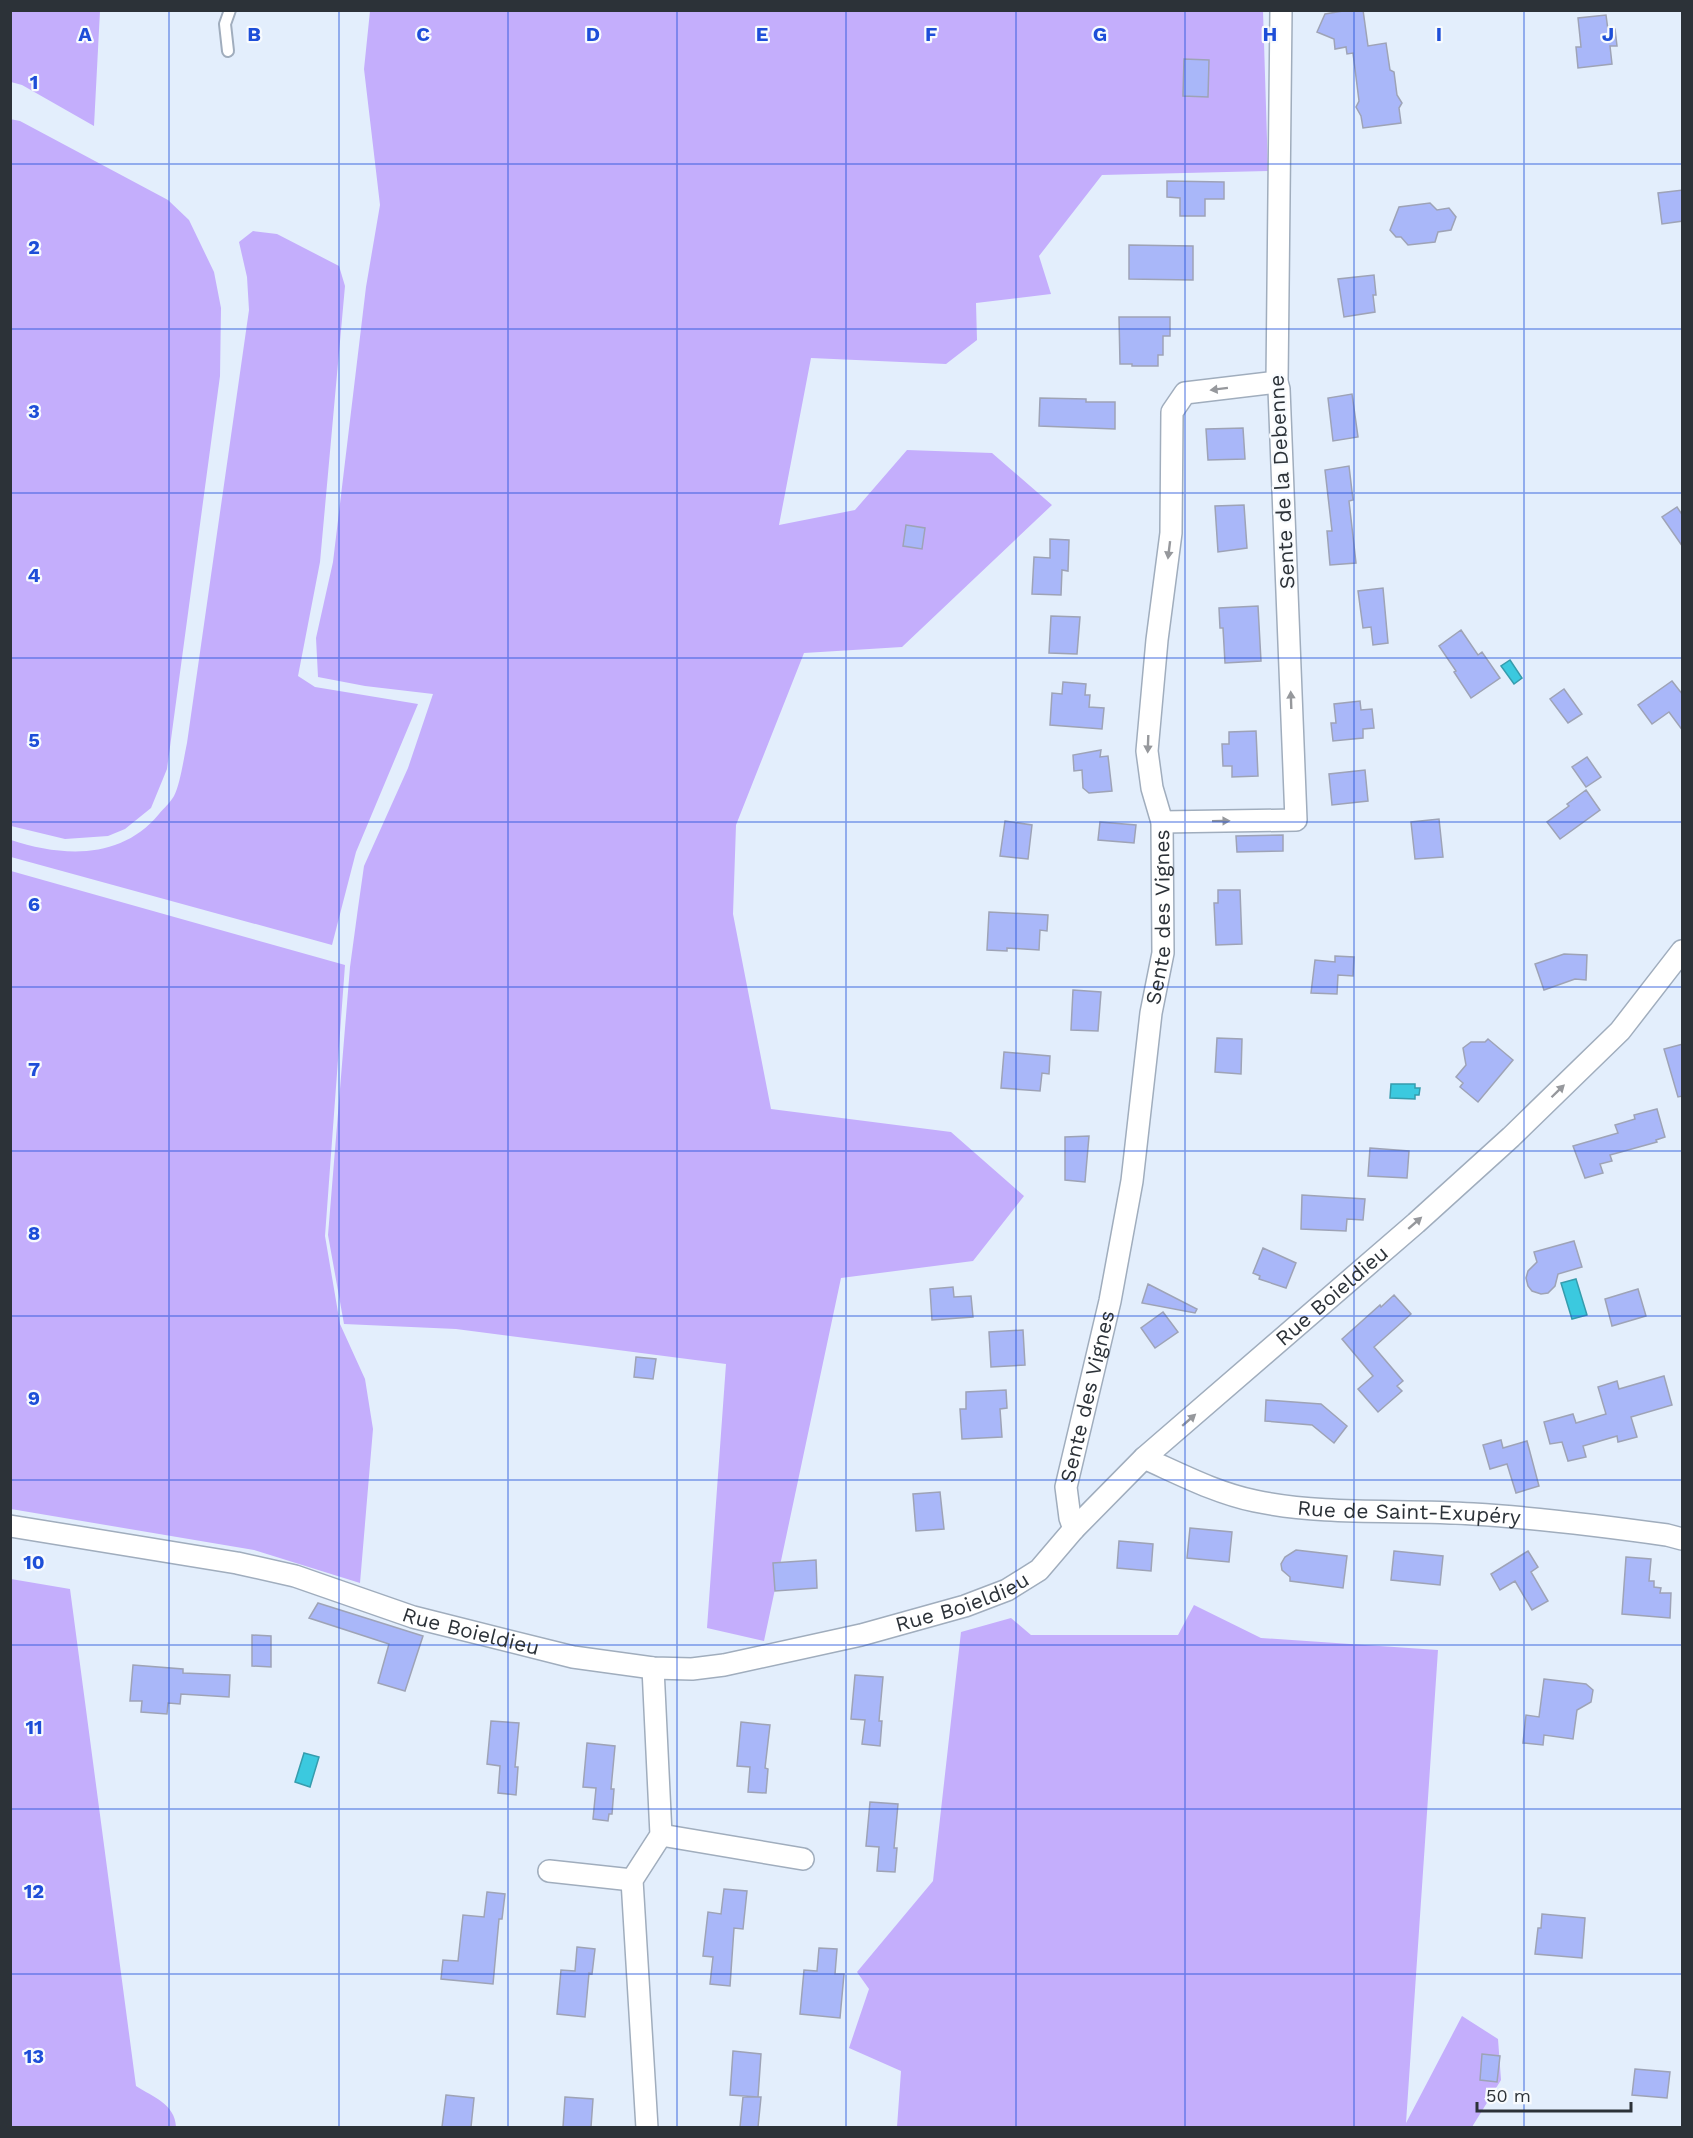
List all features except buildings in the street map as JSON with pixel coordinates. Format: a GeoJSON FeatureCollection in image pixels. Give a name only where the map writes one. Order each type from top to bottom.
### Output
{"type":"FeatureCollection","features":[{"type":"Feature","properties":{"kind":"street","name":"Sente de la Debenne"},"geometry":{"type":"LineString","coordinates":[[1162,822],[1296,820],[1277,382],[1281,10]]}},
{"type":"Feature","properties":{"kind":"street","name":"Sente des Vignes"},"geometry":{"type":"LineString","coordinates":[[1074,1529],[1070,1518],[1066,1487],[1110,1301],[1132,1181],[1151,1013],[1163,953],[1162,822],[1152,788],[1147,751],[1171,533],[1172,412],[1185,393],[1277,382]]}},
{"type":"Feature","properties":{"kind":"street","name":"Rue Boieldieu"},"geometry":{"type":"LineString","coordinates":[[10,1526],[248,1565],[295,1576],[412,1617],[573,1657],[653,1668],[692,1669],[724,1665],[861,1635],[965,1606],[1007,1590],[1039,1570],[1074,1529],[1144,1458],[1511,1137],[1620,1031],[1683,951]]}},
{"type":"Feature","properties":{"kind":"street","name":"Rue de Saint-Exupéry"},"geometry":{"type":"LineString","coordinates":[[1144,1458],[1187,1478],[1252,1500],[1293,1508],[1358,1512],[1470,1513],[1657,1533],[1683,1539]]}},
{"type":"Feature","properties":{"kind":"street"},"geometry":{"type":"LineString","coordinates":[[647,2127],[632,1880],[661,1835],[653,1668]]}},
{"type":"Feature","properties":{"kind":"street"},"geometry":{"type":"LineString","coordinates":[[661,1835],[803,1859]]}},
{"type":"Feature","properties":{"kind":"street"},"geometry":{"type":"LineString","coordinates":[[549,1871],[632,1880]]}},
{"type":"Feature","properties":{"kind":"lane"},"geometry":{"type":"LineString","coordinates":[[228,51],[225,24],[230,10]]}},
{"type":"Feature","properties":{"kind":"shaded area"},"geometry":{"type":"Polygon","coordinates":[[[10,11],[100,11],[94,126],[22,85],[11,82],[10,11]]]}},
{"type":"Feature","properties":{"kind":"shaded area"},"geometry":{"type":"Polygon","coordinates":[[[370,11],[1263,11],[1268,171],[1102,175],[1039,256],[1051,294],[976,303],[977,340],[946,364],[811,358],[779,525],[855,510],[907,450],[992,453],[1052,505],[902,647],[804,653],[736,825],[733,914],[771,1109],[951,1132],[1024,1196],[973,1261],[841,1278],[764,1641],[707,1628],[726,1364],[456,1329],[344,1324],[328,1235],[350,967],[358,908],[364,866],[408,768],[433,694],[365,686],[318,677],[316,638],[333,562],[366,287],[380,205],[364,69],[370,11]]]}},
{"type":"Feature","properties":{"kind":"shaded area"},"geometry":{"type":"Polygon","coordinates":[[[10,119],[20,121],[168,200],[189,220],[214,272],[221,308],[220,376],[167,769],[151,808],[125,829],[108,836],[65,839],[11,826],[10,119]]]}},
{"type":"Feature","properties":{"kind":"shaded area"},"geometry":{"type":"Polygon","coordinates":[[[253,231],[277,234],[339,266],[345,286],[320,562],[298,676],[315,687],[418,704],[356,852],[332,945],[11,857],[11,840],[51,850],[90,851],[127,840],[144,829],[159,814],[171,801],[176,791],[187,743],[249,310],[247,277],[239,242],[253,231]]]}},
{"type":"Feature","properties":{"kind":"shaded area"},"geometry":{"type":"Polygon","coordinates":[[[11,871],[345,965],[325,1236],[340,1324],[365,1379],[373,1429],[360,1583],[254,1550],[11,1509],[11,871]]]}},
{"type":"Feature","properties":{"kind":"shaded area"},"geometry":{"type":"Polygon","coordinates":[[[11,1579],[70,1589],[136,2086],[162,2102],[172,2112],[176,2127],[11,2127],[11,1579]]]}},
{"type":"Feature","properties":{"kind":"shaded area"},"geometry":{"type":"Polygon","coordinates":[[[1194,1605],[1261,1638],[1438,1650],[1406,2123],[1462,2016],[1498,2039],[1501,2080],[1472,2127],[897,2127],[901,2071],[849,2048],[869,1989],[857,1972],[933,1881],[961,1632],[1011,1618],[1031,1635],[1178,1635],[1194,1605]]]}},
{"type":"Feature","properties":{"kind":"water"},"geometry":{"type":"Polygon","coordinates":[[[1510,660],[1522,678],[1514,684],[1501,666],[1510,660]]]}},
{"type":"Feature","properties":{"kind":"water"},"geometry":{"type":"Polygon","coordinates":[[[1391,1084],[1415,1084],[1415,1088],[1420,1088],[1419,1095],[1415,1095],[1415,1099],[1390,1098],[1391,1084]]]}},
{"type":"Feature","properties":{"kind":"water"},"geometry":{"type":"Polygon","coordinates":[[[1576,1279],[1587,1315],[1572,1319],[1561,1283],[1576,1279]]]}},
{"type":"Feature","properties":{"kind":"water"},"geometry":{"type":"Polygon","coordinates":[[[304,1753],[319,1757],[310,1787],[295,1782],[304,1753]]]}}]}
